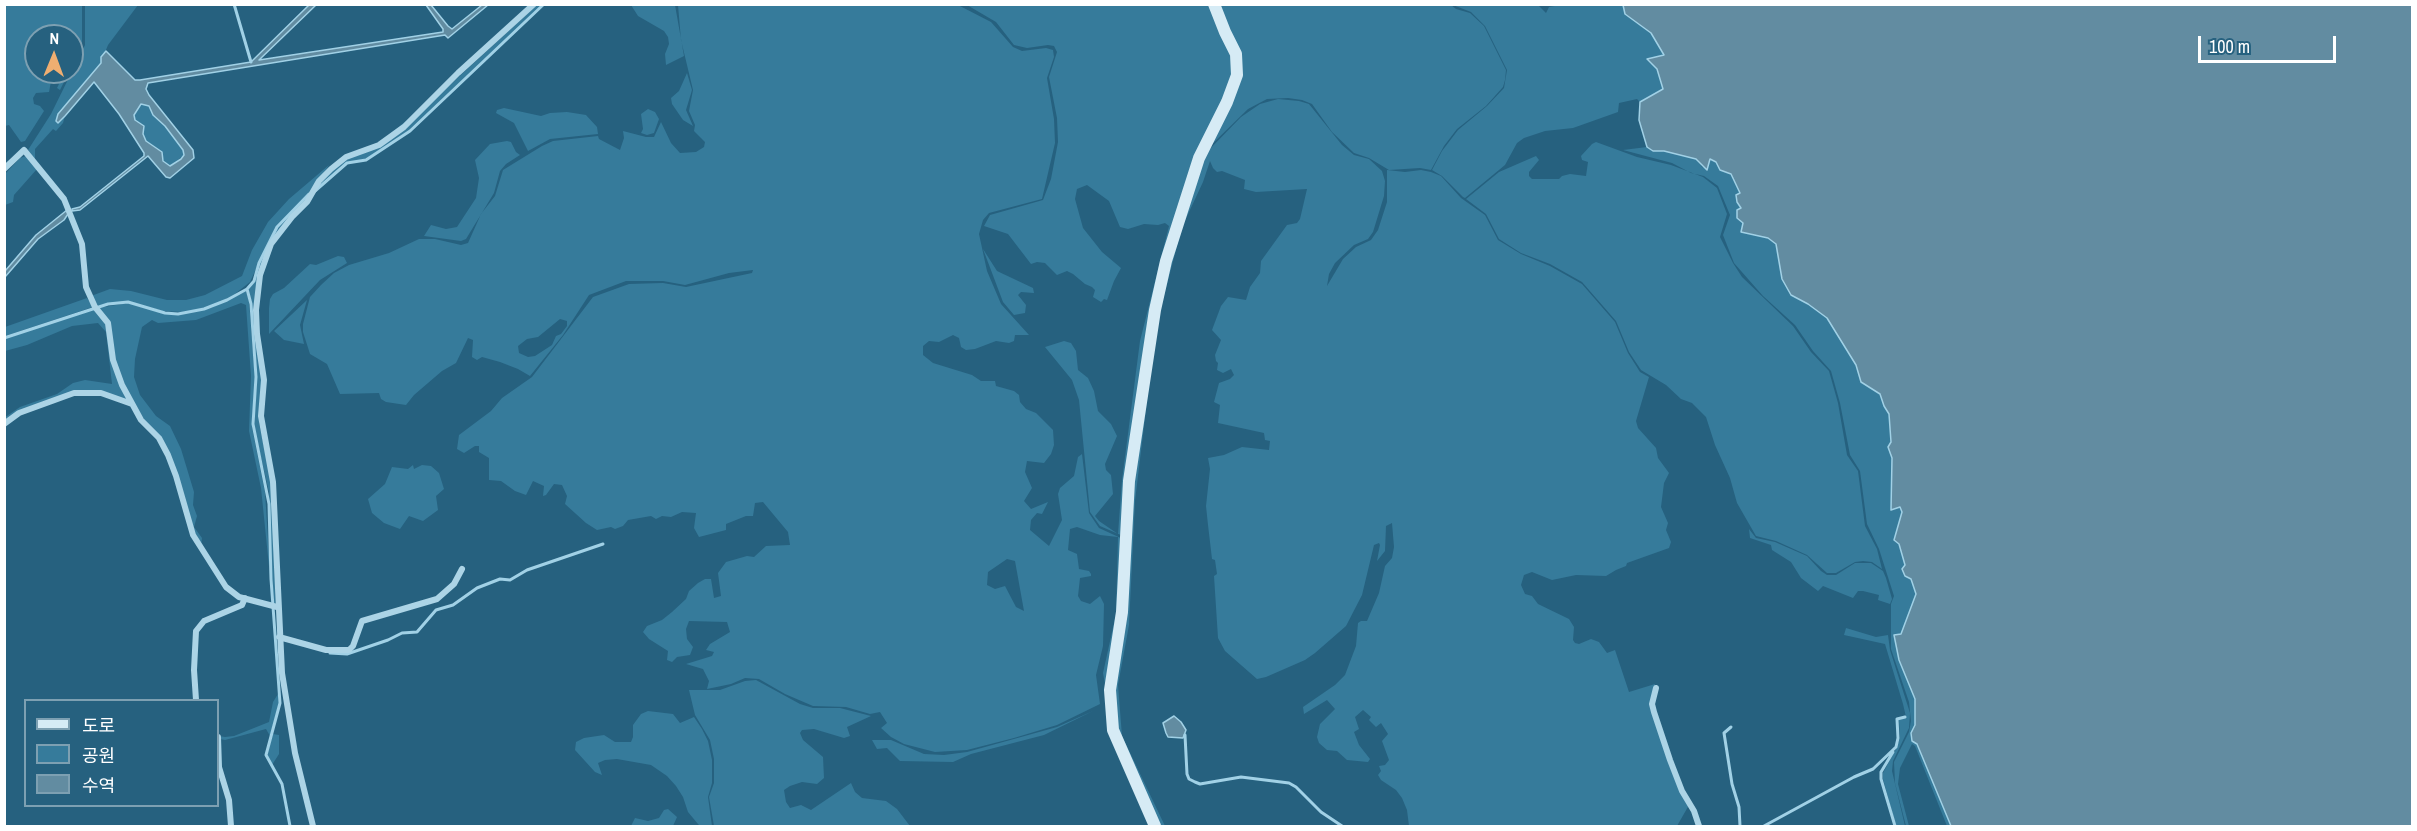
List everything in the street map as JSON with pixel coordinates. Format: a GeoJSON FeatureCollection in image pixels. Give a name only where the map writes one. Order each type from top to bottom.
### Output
{"type":"FeatureCollection","features":[{"type":"Feature","properties":{"kind":"street"},"geometry":{"type":"LineString","coordinates":[[313,826],[285,704],[277,607],[273,482],[261,416],[264,380],[256,334],[260,275],[271,244],[307,202],[319,181],[337,163],[346,157],[379,145],[404,127],[534,4]]}},
{"type":"Feature","properties":{"kind":"street"},"geometry":{"type":"LineString","coordinates":[[1155,826],[1113,730],[1110,690],[1122,612],[1129,481],[1155,310],[1166,261],[1199,158],[1227,102],[1237,75],[1236,54],[1214,4]]}},
{"type":"Feature","properties":{"kind":"street"},"geometry":{"type":"LineString","coordinates":[[4,170],[24,150],[64,199],[82,244],[86,287],[95,307],[108,323],[113,360],[122,385],[141,420],[159,438],[168,455],[193,535],[218,578],[239,597],[277,607]]}},
{"type":"Feature","properties":{"kind":"street"},"geometry":{"type":"LineString","coordinates":[[4,424],[19,413],[74,393],[101,393],[132,404]]}},
{"type":"Feature","properties":{"kind":"street"},"geometry":{"type":"LineString","coordinates":[[279,637],[326,650],[349,650],[353,646],[362,621],[437,599],[447,592],[462,569]]}},
{"type":"Feature","properties":{"kind":"street"},"geometry":{"type":"LineString","coordinates":[[196,699],[194,670],[196,631],[204,621],[242,605],[245,598]]}},
{"type":"Feature","properties":{"kind":"street"},"geometry":{"type":"LineString","coordinates":[[1656,688],[1652,704],[1654,712],[1682,791],[1700,826]]}},
{"type":"Feature","properties":{"kind":"street"},"geometry":{"type":"LineString","coordinates":[[219,767],[229,800],[231,826]]}},
{"type":"Feature","properties":{"kind":"green space"},"geometry":{"type":"Polygon","coordinates":[[[82,4],[82,24],[24,24],[24,84],[50,84],[49,92],[36,93],[33,98],[34,104],[40,106],[44,111],[25,141],[21,142],[9,125],[5,126],[5,5],[82,4]]]}},
{"type":"Feature","properties":{"kind":"green space"},"geometry":{"type":"Polygon","coordinates":[[[85,5],[138,5],[108,45],[101,62],[84,83],[85,5]]]}},
{"type":"Feature","properties":{"kind":"green space"},"geometry":{"type":"Polygon","coordinates":[[[537,5],[542,5],[409,130],[366,159],[342,165],[318,188],[321,181],[347,158],[368,151],[439,95],[537,5]]]}},
{"type":"Feature","properties":{"kind":"green space"},"geometry":{"type":"Polygon","coordinates":[[[631,5],[675,5],[684,56],[666,65],[668,37],[664,31],[638,16],[631,5]]]}},
{"type":"Feature","properties":{"kind":"green space"},"geometry":{"type":"Polygon","coordinates":[[[678,5],[958,5],[991,22],[1013,47],[1022,51],[1046,48],[1053,50],[1054,57],[1047,78],[1054,119],[1055,143],[1042,199],[989,213],[983,220],[979,234],[987,271],[1001,304],[1029,335],[1015,335],[1014,341],[1009,343],[996,341],[966,350],[961,347],[959,338],[953,335],[939,342],[929,341],[923,346],[923,355],[933,363],[972,375],[981,381],[995,381],[996,386],[1014,391],[1019,395],[1020,402],[1026,409],[1036,413],[1053,430],[1054,445],[1044,463],[1027,461],[1025,472],[1032,488],[1024,501],[1031,509],[1048,502],[1042,514],[1037,513],[1031,520],[1030,530],[1049,546],[1062,520],[1058,494],[1060,488],[1074,476],[1078,457],[1082,454],[1089,513],[1099,528],[1123,539],[1120,612],[1105,684],[1103,673],[1116,614],[1118,537],[1100,535],[1077,527],[1070,529],[1068,550],[1077,554],[1079,569],[1089,571],[1091,574],[1091,576],[1080,578],[1078,596],[1081,601],[1090,604],[1100,596],[1104,604],[1103,646],[1096,675],[1100,704],[1057,725],[1014,738],[967,750],[935,752],[904,744],[891,737],[881,728],[887,723],[880,712],[870,714],[846,707],[813,706],[759,679],[745,678],[731,684],[707,689],[709,681],[703,669],[686,664],[712,656],[714,652],[706,650],[710,644],[730,632],[727,622],[689,621],[686,629],[687,639],[693,647],[690,655],[677,657],[672,662],[667,660],[668,651],[649,639],[643,632],[647,626],[662,620],[672,612],[686,599],[689,591],[705,579],[711,579],[714,598],[721,596],[718,573],[726,562],[747,556],[754,557],[766,546],[790,545],[788,532],[763,502],[755,503],[753,516],[746,516],[726,524],[726,530],[699,537],[694,528],[696,513],[682,512],[671,517],[662,516],[656,519],[651,516],[628,520],[623,526],[615,529],[611,527],[597,530],[565,504],[567,496],[562,485],[554,484],[543,496],[544,486],[533,481],[526,495],[515,491],[501,481],[489,480],[489,458],[479,452],[479,446],[464,453],[457,449],[459,435],[491,411],[502,398],[532,377],[593,297],[629,284],[663,283],[686,287],[752,273],[753,270],[729,273],[685,285],[663,281],[626,281],[589,295],[563,335],[530,376],[500,362],[482,357],[477,360],[472,357],[473,340],[468,338],[456,363],[442,371],[406,405],[386,402],[381,399],[379,393],[340,394],[327,364],[310,354],[303,332],[303,324],[310,297],[334,273],[349,265],[389,253],[419,239],[435,239],[461,245],[468,243],[481,214],[495,196],[503,170],[542,146],[553,141],[598,136],[599,139],[620,150],[624,138],[623,131],[654,137],[661,122],[671,143],[680,153],[696,152],[704,147],[705,142],[694,131],[695,125],[689,111],[693,90],[681,40],[678,5]],[[560,319],[538,337],[527,339],[518,346],[519,353],[528,357],[535,356],[552,345],[556,336],[561,334],[567,326],[567,321],[560,319]],[[1007,559],[988,572],[987,585],[995,589],[1005,586],[1016,607],[1024,611],[1015,561],[1007,559]]]}},
{"type":"Feature","properties":{"kind":"green space"},"geometry":{"type":"Polygon","coordinates":[[[967,5],[1212,5],[1231,51],[1233,74],[1176,216],[1123,536],[1118,534],[1122,480],[1140,341],[1169,226],[1165,223],[1144,224],[1128,229],[1120,227],[1109,201],[1087,185],[1077,189],[1075,199],[1083,228],[1102,252],[1121,268],[1107,300],[1104,299],[1101,302],[1093,297],[1095,290],[1092,287],[1073,274],[1067,271],[1057,275],[1045,263],[1031,264],[1008,234],[984,226],[990,215],[1043,200],[1051,179],[1058,142],[1057,118],[1049,77],[1057,52],[1054,46],[1048,45],[1027,48],[1014,45],[996,22],[967,5]]]}},
{"type":"Feature","properties":{"kind":"green space"},"geometry":{"type":"Polygon","coordinates":[[[1218,5],[1451,5],[1470,13],[1484,26],[1506,70],[1505,80],[1503,87],[1486,106],[1457,129],[1444,146],[1431,170],[1420,168],[1389,170],[1369,158],[1354,153],[1332,132],[1312,104],[1288,98],[1267,99],[1248,109],[1204,152],[1239,75],[1218,5]]]}},
{"type":"Feature","properties":{"kind":"green space"},"geometry":{"type":"Polygon","coordinates":[[[1453,5],[1538,5],[1546,13],[1549,7],[1560,5],[1623,5],[1625,14],[1651,33],[1664,55],[1647,60],[1657,69],[1663,89],[1640,102],[1637,99],[1619,103],[1618,112],[1573,128],[1545,131],[1524,138],[1517,143],[1505,165],[1465,198],[1442,176],[1432,170],[1442,151],[1458,130],[1487,106],[1504,88],[1507,70],[1485,26],[1471,12],[1453,5]]]}},
{"type":"Feature","properties":{"kind":"green space"},"geometry":{"type":"Polygon","coordinates":[[[687,73],[692,90],[686,110],[693,126],[683,120],[672,104],[671,98],[679,91],[687,73]]]}},
{"type":"Feature","properties":{"kind":"green space"},"geometry":{"type":"Polygon","coordinates":[[[66,84],[83,84],[58,114],[58,123],[65,116],[63,123],[56,131],[53,129],[35,149],[35,160],[28,150],[51,114],[66,84]]]}},
{"type":"Feature","properties":{"kind":"green space"},"geometry":{"type":"Polygon","coordinates":[[[1278,99],[1309,104],[1342,145],[1354,155],[1369,159],[1382,171],[1385,181],[1384,196],[1373,232],[1368,239],[1354,245],[1335,263],[1329,274],[1327,286],[1343,259],[1356,247],[1371,240],[1378,230],[1387,202],[1387,170],[1431,172],[1441,176],[1461,198],[1485,215],[1498,240],[1582,284],[1615,322],[1628,353],[1640,372],[1649,377],[1636,421],[1638,428],[1656,448],[1658,458],[1669,473],[1664,483],[1661,507],[1668,523],[1666,530],[1671,542],[1669,548],[1627,563],[1626,566],[1606,576],[1576,575],[1552,580],[1532,572],[1524,575],[1521,585],[1525,594],[1532,596],[1538,604],[1569,619],[1574,627],[1573,640],[1575,643],[1579,644],[1591,639],[1599,642],[1607,653],[1615,650],[1629,692],[1655,684],[1651,710],[1669,762],[1689,805],[1677,826],[1409,826],[1407,810],[1402,798],[1378,775],[1381,771],[1379,766],[1385,765],[1389,760],[1382,741],[1388,734],[1381,723],[1376,727],[1369,720],[1371,717],[1363,710],[1355,717],[1359,729],[1354,732],[1359,745],[1370,759],[1368,762],[1347,760],[1337,751],[1327,750],[1319,743],[1317,737],[1320,724],[1335,709],[1327,700],[1304,714],[1303,707],[1335,685],[1345,675],[1356,646],[1358,623],[1367,621],[1379,593],[1385,566],[1392,558],[1394,547],[1392,523],[1386,526],[1385,551],[1377,561],[1380,545],[1379,543],[1374,545],[1362,595],[1346,626],[1315,653],[1305,660],[1257,679],[1225,651],[1218,638],[1214,576],[1217,574],[1215,560],[1212,559],[1206,506],[1210,469],[1208,458],[1224,455],[1242,447],[1269,450],[1270,441],[1265,440],[1264,433],[1218,423],[1220,405],[1214,402],[1219,383],[1234,375],[1231,369],[1223,373],[1217,370],[1218,363],[1215,355],[1221,340],[1212,330],[1221,306],[1228,297],[1246,300],[1250,287],[1260,273],[1261,261],[1287,225],[1297,223],[1300,219],[1307,189],[1256,192],[1244,189],[1245,180],[1222,171],[1217,172],[1210,161],[1182,227],[1156,326],[1135,501],[1129,625],[1118,685],[1122,736],[1165,826],[1157,826],[1117,733],[1112,710],[1125,604],[1131,494],[1151,344],[1157,309],[1174,243],[1204,155],[1241,117],[1260,104],[1278,99]]]}},
{"type":"Feature","properties":{"kind":"green space"},"geometry":{"type":"Polygon","coordinates":[[[141,104],[149,106],[153,115],[165,126],[183,150],[184,155],[170,166],[163,160],[162,152],[146,141],[135,120],[134,115],[141,104]]]}},
{"type":"Feature","properties":{"kind":"green space"},"geometry":{"type":"Polygon","coordinates":[[[504,108],[541,116],[567,112],[586,115],[597,127],[598,134],[550,139],[528,151],[514,123],[496,113],[497,110],[504,108]]]}},
{"type":"Feature","properties":{"kind":"green space"},"geometry":{"type":"Polygon","coordinates":[[[648,109],[655,112],[659,119],[654,133],[647,135],[641,133],[643,129],[641,114],[648,109]]]}},
{"type":"Feature","properties":{"kind":"green space"},"geometry":{"type":"Polygon","coordinates":[[[511,142],[520,155],[500,171],[494,193],[466,239],[461,241],[424,236],[431,225],[446,229],[457,227],[476,198],[479,178],[475,160],[490,144],[511,142]]]}},
{"type":"Feature","properties":{"kind":"green space"},"geometry":{"type":"Polygon","coordinates":[[[1596,142],[1703,177],[1717,188],[1727,214],[1720,237],[1733,263],[1742,277],[1793,326],[1811,352],[1829,371],[1838,403],[1847,455],[1858,471],[1865,526],[1877,549],[1882,569],[1872,562],[1863,561],[1855,562],[1836,573],[1827,573],[1807,555],[1776,541],[1756,536],[1737,503],[1730,478],[1715,445],[1706,417],[1692,403],[1681,399],[1666,385],[1641,370],[1629,352],[1616,321],[1582,282],[1550,264],[1521,253],[1499,239],[1486,214],[1466,199],[1499,172],[1536,156],[1539,160],[1529,172],[1532,179],[1559,179],[1570,174],[1586,176],[1588,162],[1582,160],[1581,156],[1596,142]]]}},
{"type":"Feature","properties":{"kind":"green space"},"geometry":{"type":"Polygon","coordinates":[[[1647,147],[1653,151],[1664,151],[1696,159],[1702,167],[1707,169],[1710,159],[1716,162],[1720,170],[1731,174],[1740,193],[1742,208],[1737,210],[1737,218],[1776,244],[1782,278],[1791,295],[1827,318],[1856,365],[1861,382],[1880,394],[1889,414],[1892,510],[1900,507],[1903,512],[1894,540],[1899,544],[1916,594],[1901,635],[1894,635],[1899,660],[1915,699],[1915,725],[1911,733],[1912,741],[1917,744],[1951,826],[1947,826],[1915,746],[1912,744],[1900,768],[1898,784],[1909,826],[1906,826],[1895,783],[1894,762],[1909,732],[1911,721],[1909,702],[1891,649],[1891,604],[1894,596],[1879,549],[1867,524],[1860,471],[1850,455],[1831,371],[1813,351],[1795,325],[1763,296],[1734,263],[1723,235],[1730,215],[1718,186],[1704,176],[1691,173],[1672,163],[1623,150],[1647,147]]]}},
{"type":"Feature","properties":{"kind":"green space"},"geometry":{"type":"Polygon","coordinates":[[[26,156],[37,169],[14,195],[13,202],[5,205],[5,174],[20,158],[26,156]]]}},
{"type":"Feature","properties":{"kind":"green space"},"geometry":{"type":"Polygon","coordinates":[[[329,165],[314,188],[275,228],[250,282],[231,297],[206,308],[183,312],[162,311],[127,301],[95,307],[91,296],[110,289],[131,291],[167,300],[186,300],[205,295],[242,276],[252,250],[268,222],[289,199],[329,165]]]}},
{"type":"Feature","properties":{"kind":"green space"},"geometry":{"type":"Polygon","coordinates":[[[311,193],[270,244],[256,292],[262,381],[259,423],[271,480],[276,606],[274,605],[272,578],[269,492],[254,427],[257,377],[252,304],[248,288],[254,282],[260,263],[276,230],[311,193]]]}},
{"type":"Feature","properties":{"kind":"green space"},"geometry":{"type":"Polygon","coordinates":[[[983,249],[997,271],[1033,288],[1034,293],[1021,292],[1018,295],[1026,305],[1025,313],[1014,315],[1003,302],[983,249]]]}},
{"type":"Feature","properties":{"kind":"green space"},"geometry":{"type":"Polygon","coordinates":[[[338,256],[344,257],[347,263],[320,280],[269,334],[269,308],[273,294],[284,288],[310,264],[316,265],[338,256]]]}},
{"type":"Feature","properties":{"kind":"green space"},"geometry":{"type":"Polygon","coordinates":[[[246,291],[249,301],[255,378],[252,427],[265,492],[271,586],[261,488],[249,431],[251,376],[246,305],[241,303],[196,320],[158,323],[152,320],[142,327],[135,359],[134,377],[140,395],[156,416],[170,426],[181,449],[194,492],[193,505],[197,516],[194,527],[202,538],[201,546],[194,535],[168,454],[132,403],[114,361],[109,323],[98,308],[128,303],[160,312],[179,314],[211,308],[246,291]]]}},
{"type":"Feature","properties":{"kind":"green space"},"geometry":{"type":"Polygon","coordinates":[[[87,298],[93,307],[5,336],[5,327],[87,298]]]}},
{"type":"Feature","properties":{"kind":"green space"},"geometry":{"type":"Polygon","coordinates":[[[307,300],[300,325],[304,344],[284,340],[274,331],[307,300]]]}},
{"type":"Feature","properties":{"kind":"green space"},"geometry":{"type":"Polygon","coordinates":[[[95,308],[107,324],[110,347],[129,401],[110,394],[74,392],[5,421],[4,418],[20,407],[57,394],[73,383],[85,380],[112,384],[106,332],[98,323],[72,326],[27,345],[5,351],[5,338],[95,308]]]}},
{"type":"Feature","properties":{"kind":"green space"},"geometry":{"type":"Polygon","coordinates":[[[1064,341],[1071,343],[1076,351],[1078,370],[1088,378],[1094,391],[1098,411],[1111,424],[1117,436],[1105,464],[1106,470],[1111,475],[1113,494],[1095,516],[1117,534],[1100,526],[1090,512],[1079,400],[1072,380],[1045,347],[1064,341]]]}},
{"type":"Feature","properties":{"kind":"green space"},"geometry":{"type":"Polygon","coordinates":[[[413,465],[414,469],[422,465],[431,466],[439,473],[444,489],[436,496],[438,510],[423,521],[409,516],[400,529],[384,523],[372,513],[368,499],[385,484],[392,467],[408,469],[413,465]]]}},
{"type":"Feature","properties":{"kind":"green space"},"geometry":{"type":"Polygon","coordinates":[[[1749,529],[1756,538],[1775,542],[1807,556],[1827,575],[1836,575],[1855,563],[1871,563],[1883,571],[1892,599],[1890,604],[1878,600],[1879,595],[1863,591],[1858,591],[1853,598],[1823,586],[1818,591],[1801,578],[1791,562],[1772,550],[1771,545],[1750,538],[1749,529]]]}},
{"type":"Feature","properties":{"kind":"green space"},"geometry":{"type":"Polygon","coordinates":[[[1846,628],[1876,637],[1888,635],[1890,650],[1910,713],[1909,728],[1893,761],[1892,771],[1905,826],[1896,826],[1883,779],[1883,773],[1900,737],[1899,720],[1906,717],[1903,704],[1885,644],[1844,635],[1846,628]]]}},
{"type":"Feature","properties":{"kind":"green space"},"geometry":{"type":"Polygon","coordinates":[[[756,680],[800,704],[813,708],[840,708],[871,716],[847,727],[850,736],[844,738],[814,729],[802,730],[800,733],[803,740],[823,757],[824,778],[817,784],[802,782],[784,790],[786,802],[790,808],[801,805],[811,810],[851,783],[855,792],[862,798],[886,801],[897,809],[910,826],[714,826],[709,797],[714,783],[714,759],[710,740],[695,715],[689,690],[720,690],[745,681],[756,680]]]}},
{"type":"Feature","properties":{"kind":"green space"},"geometry":{"type":"Polygon","coordinates":[[[278,694],[279,703],[270,736],[266,729],[225,740],[220,739],[219,736],[234,736],[269,722],[273,702],[278,694]]]}},
{"type":"Feature","properties":{"kind":"green space"},"geometry":{"type":"Polygon","coordinates":[[[648,711],[673,714],[680,723],[694,717],[702,729],[708,741],[712,760],[712,783],[708,797],[712,826],[698,824],[688,812],[676,786],[667,776],[651,765],[617,759],[605,760],[598,763],[602,775],[595,772],[575,750],[576,742],[584,738],[604,735],[615,742],[631,742],[633,725],[641,714],[648,711]]]}},
{"type":"Feature","properties":{"kind":"green space"},"geometry":{"type":"Polygon","coordinates":[[[1093,711],[1044,735],[971,754],[953,762],[900,761],[887,748],[877,749],[872,740],[891,740],[924,754],[944,755],[967,752],[1057,727],[1093,711]]]}},
{"type":"Feature","properties":{"kind":"green space"},"geometry":{"type":"Polygon","coordinates":[[[273,734],[279,735],[279,754],[272,765],[267,754],[273,734]]]}},
{"type":"Feature","properties":{"kind":"green space"},"geometry":{"type":"Polygon","coordinates":[[[668,809],[677,817],[673,826],[631,826],[635,818],[648,821],[659,818],[664,810],[668,809]]]}},
{"type":"Feature","properties":{"kind":"water"},"geometry":{"type":"Polygon","coordinates":[[[309,5],[316,5],[259,60],[443,32],[426,5],[431,5],[452,29],[482,5],[488,5],[448,38],[445,35],[148,83],[146,89],[149,95],[193,150],[194,158],[170,178],[166,177],[148,156],[80,210],[72,211],[144,156],[144,153],[119,114],[94,82],[58,123],[56,121],[58,114],[101,63],[101,57],[106,51],[135,80],[251,62],[309,5]],[[141,104],[134,115],[135,120],[144,126],[143,134],[146,141],[162,152],[163,161],[170,166],[181,159],[184,155],[183,150],[165,126],[153,115],[149,106],[141,104]]]}},
{"type":"Feature","properties":{"kind":"water"},"geometry":{"type":"Polygon","coordinates":[[[1623,5],[2412,5],[2412,826],[1951,826],[1917,744],[1912,741],[1911,733],[1915,725],[1915,699],[1899,660],[1894,635],[1901,634],[1916,594],[1911,579],[1905,576],[1902,569],[1905,565],[1899,544],[1894,540],[1902,512],[1900,507],[1891,510],[1892,458],[1888,447],[1891,442],[1889,414],[1880,394],[1861,382],[1856,365],[1827,318],[1791,295],[1782,279],[1776,244],[1768,238],[1741,232],[1743,223],[1737,218],[1737,210],[1741,208],[1736,195],[1740,193],[1731,174],[1720,170],[1716,162],[1710,159],[1707,170],[1696,159],[1664,151],[1653,151],[1647,147],[1639,120],[1640,102],[1663,89],[1657,69],[1647,59],[1664,55],[1651,33],[1625,14],[1623,5]]]}},
{"type":"Feature","properties":{"kind":"water"},"geometry":{"type":"Polygon","coordinates":[[[67,210],[68,214],[64,220],[38,239],[5,277],[5,271],[36,235],[67,210]]]}},
{"type":"Feature","properties":{"kind":"water"},"geometry":{"type":"Polygon","coordinates":[[[1174,716],[1186,730],[1183,738],[1168,737],[1166,733],[1163,723],[1174,716]]]}},
{"type":"Feature","properties":{"kind":"waterway"},"geometry":{"type":"LineString","coordinates":[[234,4],[251,62]]}},
{"type":"Feature","properties":{"kind":"waterway"},"geometry":{"type":"LineString","coordinates":[[315,191],[347,163],[366,160],[410,131],[544,4]]}},
{"type":"Feature","properties":{"kind":"waterway"},"geometry":{"type":"LineString","coordinates":[[4,338],[108,304],[128,302],[165,313],[178,314],[204,309],[227,300],[247,289],[254,281],[259,263],[277,227],[309,194]]}},
{"type":"Feature","properties":{"kind":"waterway"},"geometry":{"type":"LineString","coordinates":[[247,289],[251,304],[256,377],[253,424],[269,504],[271,579],[280,703],[266,755],[282,784],[290,826]]}},
{"type":"Feature","properties":{"kind":"waterway"},"geometry":{"type":"LineString","coordinates":[[330,653],[347,654],[402,633],[417,632],[436,610],[453,605],[477,588],[500,579],[510,580],[527,570],[603,544]]}},
{"type":"Feature","properties":{"kind":"waterway"},"geometry":{"type":"LineString","coordinates":[[1896,747],[1897,719],[1905,717]]}},
{"type":"Feature","properties":{"kind":"waterway"},"geometry":{"type":"LineString","coordinates":[[1731,727],[1724,733],[1732,784],[1739,807],[1740,826]]}},
{"type":"Feature","properties":{"kind":"waterway"},"geometry":{"type":"LineString","coordinates":[[1185,735],[1189,779],[1200,784],[1241,777],[1289,783],[1321,812],[1342,826]]}},
{"type":"Feature","properties":{"kind":"waterway"},"geometry":{"type":"LineString","coordinates":[[1764,826],[1873,769],[1896,747]]}},
{"type":"Feature","properties":{"kind":"waterway"},"geometry":{"type":"LineString","coordinates":[[1893,752],[1881,772],[1881,779],[1895,826]]}}]}
